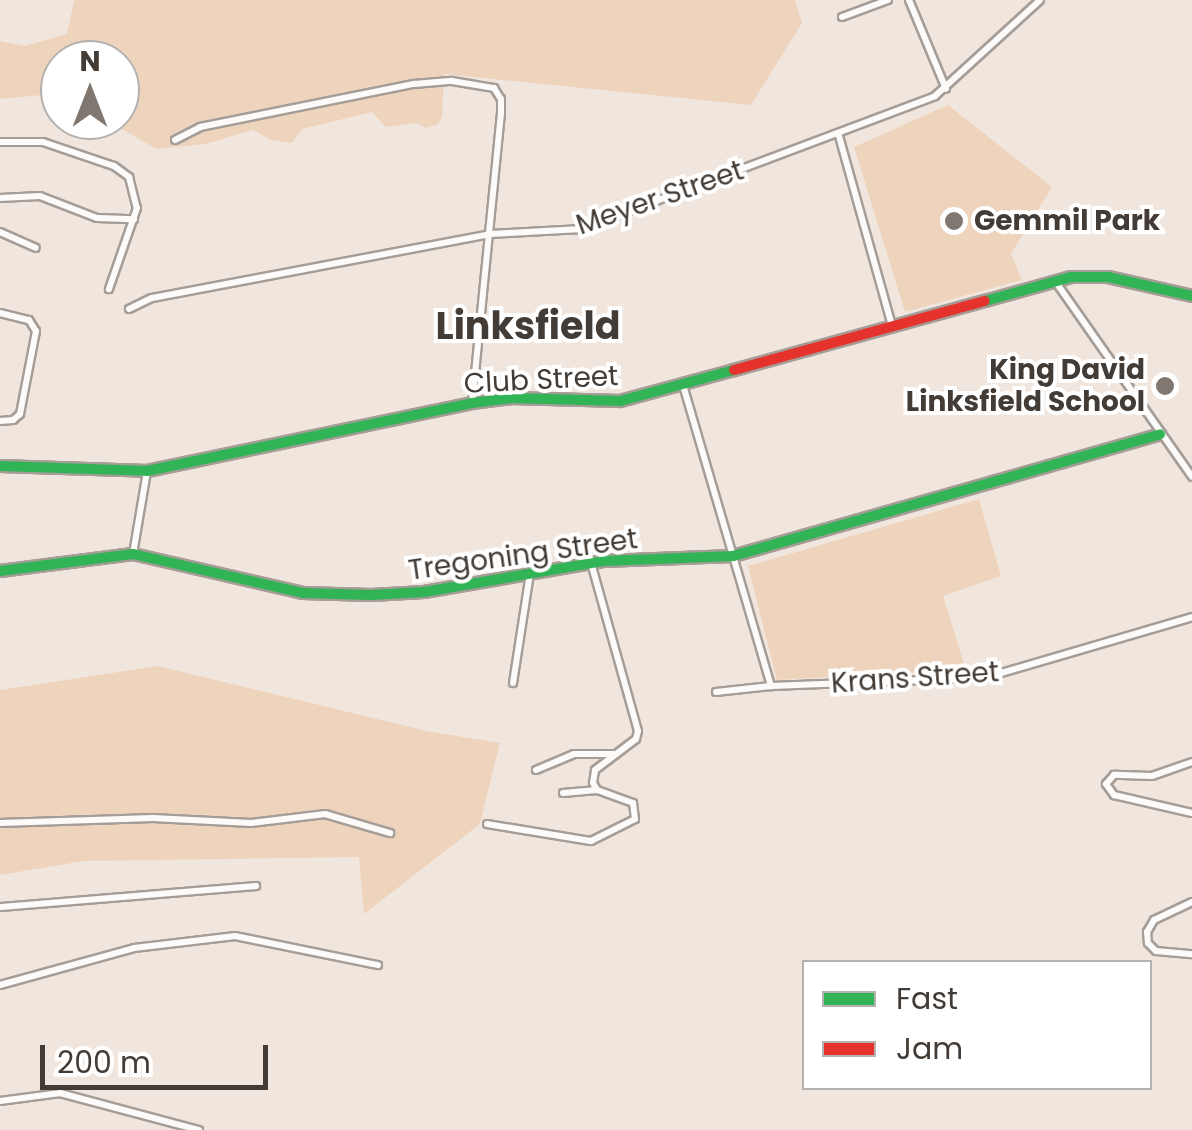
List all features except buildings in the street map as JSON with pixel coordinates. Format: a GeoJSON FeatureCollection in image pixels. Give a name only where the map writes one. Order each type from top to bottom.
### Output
{"type":"FeatureCollection","features":[{"type":"Feature","properties":{"kind":"main road","name":"Club Street"},"geometry":{"type":"LineString","coordinates":[[0,466],[146,471],[472,402],[511,398],[620,401],[1054,280],[1108,277],[1192,296]]}},
{"type":"Feature","properties":{"kind":"main road","name":"Tregoning Street"},"geometry":{"type":"LineString","coordinates":[[0,571],[132,554],[322,595],[406,594],[591,563],[733,556],[1160,434]]}},
{"type":"Feature","properties":{"kind":"street"},"geometry":{"type":"LineString","coordinates":[[842,18],[888,0]]}},
{"type":"Feature","properties":{"kind":"street"},"geometry":{"type":"LineString","coordinates":[[909,0],[946,89]]}},
{"type":"Feature","properties":{"kind":"street","name":"Meyer Street"},"geometry":{"type":"LineString","coordinates":[[129,309],[152,298],[490,234],[582,229],[839,136],[946,89],[1040,0]]}},
{"type":"Feature","properties":{"kind":"street"},"geometry":{"type":"LineString","coordinates":[[175,140],[200,127],[414,84],[480,82],[497,90],[501,113],[472,402]]}},
{"type":"Feature","properties":{"kind":"street"},"geometry":{"type":"LineString","coordinates":[[839,136],[892,326]]}},
{"type":"Feature","properties":{"kind":"street"},"geometry":{"type":"LineString","coordinates":[[0,142],[43,142],[114,166],[136,190],[135,219],[109,289]]}},
{"type":"Feature","properties":{"kind":"street"},"geometry":{"type":"LineString","coordinates":[[0,198],[40,196],[98,218],[135,219]]}},
{"type":"Feature","properties":{"kind":"street"},"geometry":{"type":"LineString","coordinates":[[0,232],[36,248]]}},
{"type":"Feature","properties":{"kind":"street"},"geometry":{"type":"LineString","coordinates":[[1054,280],[1192,477]]}},
{"type":"Feature","properties":{"kind":"street"},"geometry":{"type":"LineString","coordinates":[[0,313],[29,320],[36,331],[20,414],[14,420],[0,421]]}},
{"type":"Feature","properties":{"kind":"street"},"geometry":{"type":"LineString","coordinates":[[683,385],[770,686]]}},
{"type":"Feature","properties":{"kind":"street"},"geometry":{"type":"LineString","coordinates":[[132,554],[146,471]]}},
{"type":"Feature","properties":{"kind":"street"},"geometry":{"type":"LineString","coordinates":[[591,563],[638,731],[636,739],[596,770],[597,790]]}},
{"type":"Feature","properties":{"kind":"street"},"geometry":{"type":"LineString","coordinates":[[513,683],[530,573]]}},
{"type":"Feature","properties":{"kind":"street","name":"Krans Street"},"geometry":{"type":"LineString","coordinates":[[716,692],[770,686],[984,678],[1192,617]]}},
{"type":"Feature","properties":{"kind":"street"},"geometry":{"type":"LineString","coordinates":[[536,770],[574,754],[617,754]]}},
{"type":"Feature","properties":{"kind":"street"},"geometry":{"type":"LineString","coordinates":[[1192,762],[1152,776],[1114,775],[1106,784],[1114,795],[1192,813]]}},
{"type":"Feature","properties":{"kind":"street"},"geometry":{"type":"LineString","coordinates":[[487,824],[592,841],[632,822],[636,810],[632,803],[597,790],[564,794]]}},
{"type":"Feature","properties":{"kind":"street"},"geometry":{"type":"LineString","coordinates":[[0,823],[153,818],[251,823],[325,814],[390,833]]}},
{"type":"Feature","properties":{"kind":"street"},"geometry":{"type":"LineString","coordinates":[[0,906],[256,886]]}},
{"type":"Feature","properties":{"kind":"street"},"geometry":{"type":"LineString","coordinates":[[1192,902],[1154,920],[1147,932],[1148,943],[1156,951],[1192,954]]}},
{"type":"Feature","properties":{"kind":"street"},"geometry":{"type":"LineString","coordinates":[[0,985],[134,948],[235,936],[378,964]]}},
{"type":"Feature","properties":{"kind":"street"},"geometry":{"type":"LineString","coordinates":[[0,1101],[60,1092],[199,1130]]}},
{"type":"Feature","properties":{"kind":"shaded area"},"geometry":{"type":"Polygon","coordinates":[[[74,0],[795,0],[802,23],[751,105],[444,74],[442,117],[438,124],[426,128],[416,123],[386,127],[372,112],[302,129],[292,143],[271,140],[253,130],[205,144],[157,149],[140,139],[140,40],[46,40],[67,34],[74,0]]]}},
{"type":"Feature","properties":{"kind":"shaded area"},"geometry":{"type":"Polygon","coordinates":[[[0,41],[25,46],[40,42],[40,95],[0,99],[0,41]]]}},
{"type":"Feature","properties":{"kind":"shaded area","name":"Gemmil Park"},"geometry":{"type":"Polygon","coordinates":[[[948,105],[1052,187],[1011,254],[1022,280],[905,312],[854,147],[948,105]]]}},
{"type":"Feature","properties":{"kind":"shaded area"},"geometry":{"type":"Polygon","coordinates":[[[979,499],[1001,576],[943,596],[966,670],[777,680],[748,566],[979,499]]]}},
{"type":"Feature","properties":{"kind":"shaded area"},"geometry":{"type":"Polygon","coordinates":[[[158,666],[427,731],[500,743],[480,824],[364,914],[359,857],[84,861],[0,875],[0,690],[158,666]]]}},
{"type":"Feature","properties":{"kind":"traffic: fast"},"geometry":{"type":"LineString","coordinates":[[985,301],[1071,277],[1108,277],[1192,296]]}},
{"type":"Feature","properties":{"kind":"traffic: fast"},"geometry":{"type":"LineString","coordinates":[[0,466],[147,471],[472,403],[511,398],[620,401],[734,370]]}},
{"type":"Feature","properties":{"kind":"traffic: fast"},"geometry":{"type":"LineString","coordinates":[[0,571],[133,554],[303,593],[371,595],[424,592],[604,561],[733,556],[1160,434]]}},
{"type":"Feature","properties":{"kind":"traffic: jam"},"geometry":{"type":"LineString","coordinates":[[734,370],[985,301]]}},
{"type":"Feature","properties":{"kind":"place","name":"Gemmil Park"},"geometry":{"type":"Point","coordinates":[954,221]}},
{"type":"Feature","properties":{"kind":"place","name":"King David Linksfield School"},"geometry":{"type":"Point","coordinates":[1165,386]}},
{"type":"Feature","properties":{"kind":"district","name":"Linksfield"},"geometry":{"type":"Point","coordinates":[528,326]}}]}
